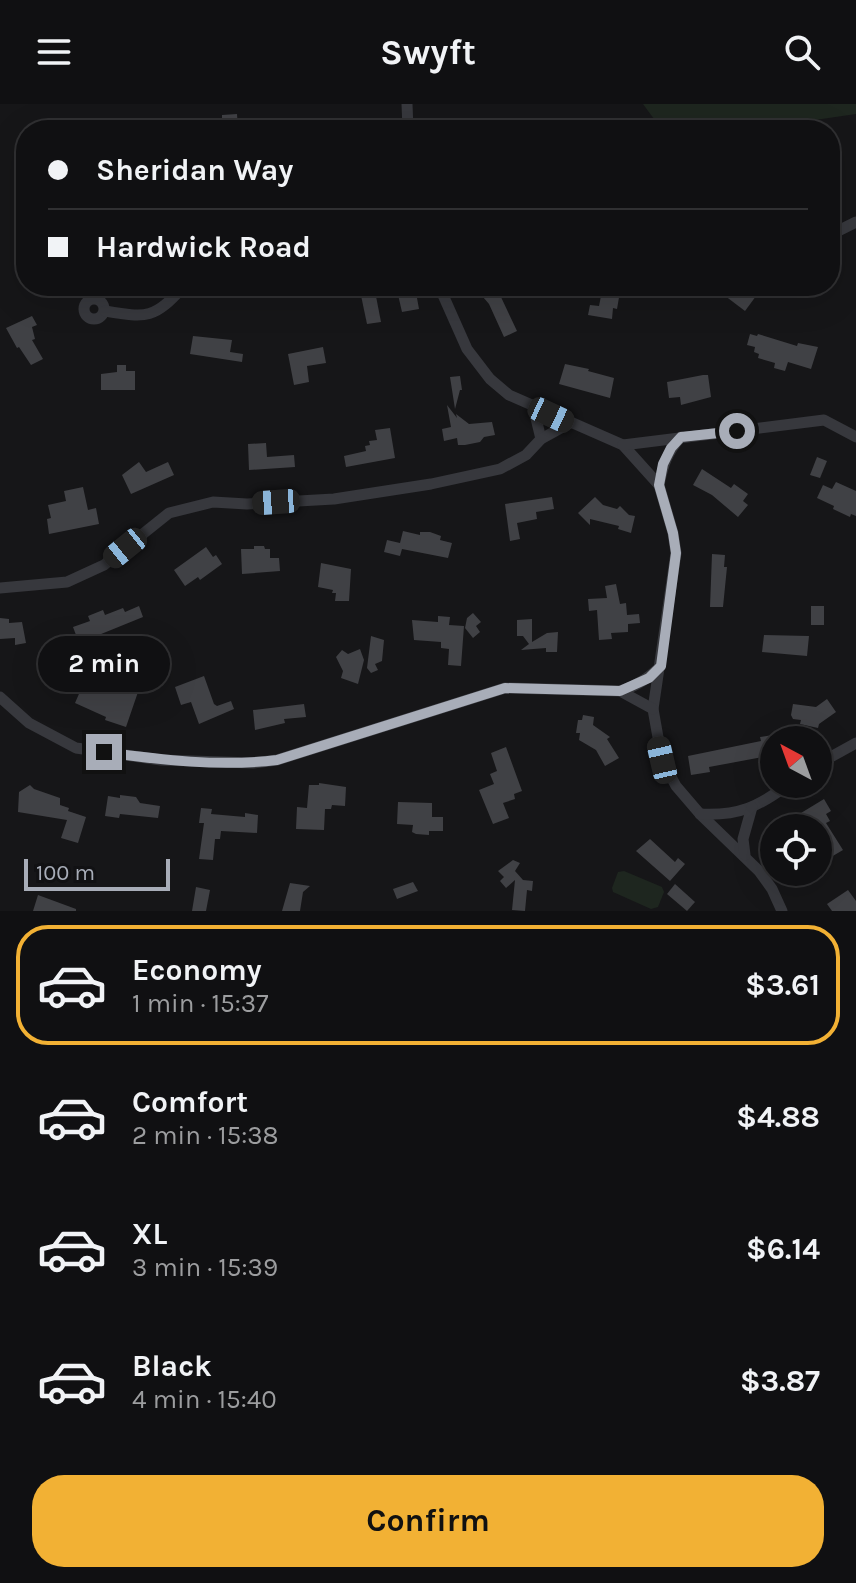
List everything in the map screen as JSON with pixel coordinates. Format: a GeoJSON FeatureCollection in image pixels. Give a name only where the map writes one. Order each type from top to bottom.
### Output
{"type":"FeatureCollection","features":[{"type":"Feature","properties":{"kind":"street"},"geometry":{"type":"LineString","coordinates":[[840,230],[856,222]]}},
{"type":"Feature","properties":{"kind":"street"},"geometry":{"type":"LineString","coordinates":[[105,311],[146,316],[175,296]]}},
{"type":"Feature","properties":{"kind":"street"},"geometry":{"type":"LineString","coordinates":[[443,296],[467,349],[509,395],[623,445],[659,485],[676,553],[653,709],[662,760],[676,786],[700,814],[745,855],[772,889],[782,911]]}},
{"type":"Feature","properties":{"kind":"street"},"geometry":{"type":"LineString","coordinates":[[533,406],[541,439]]}},
{"type":"Feature","properties":{"kind":"street"},"geometry":{"type":"LineString","coordinates":[[623,445],[824,420],[856,437]]}},
{"type":"Feature","properties":{"kind":"street"},"geometry":{"type":"LineString","coordinates":[[0,588],[67,582],[104,565],[169,513],[213,502],[247,504],[334,499],[431,484],[500,469],[526,455],[541,439],[570,423]]}},
{"type":"Feature","properties":{"kind":"street"},"geometry":{"type":"LineString","coordinates":[[659,485],[663,464],[681,437]]}},
{"type":"Feature","properties":{"kind":"street"},"geometry":{"type":"LineString","coordinates":[[0,697],[29,723],[76,748],[161,760],[253,763],[277,760],[505,688],[620,691],[641,682],[661,666]]}},
{"type":"Feature","properties":{"kind":"street"},"geometry":{"type":"LineString","coordinates":[[620,691],[653,709]]}},
{"type":"Feature","properties":{"kind":"street"},"geometry":{"type":"LineString","coordinates":[[832,756],[856,743]]}},
{"type":"Feature","properties":{"kind":"street"},"geometry":{"type":"LineString","coordinates":[[700,814],[735,814],[766,798]]}},
{"type":"Feature","properties":{"kind":"street"},"geometry":{"type":"LineString","coordinates":[[745,855],[743,839],[752,807]]}},
{"type":"Feature","properties":{"kind":"shaded area"},"geometry":{"type":"Polygon","coordinates":[[[643,104],[856,104],[856,114],[815,120],[655,120],[643,104]]]}},
{"type":"Feature","properties":{"kind":"shaded area"},"geometry":{"type":"Polygon","coordinates":[[[624,871],[662,887],[664,892],[658,907],[651,909],[613,892],[618,872],[624,871]]]}},
{"type":"Feature","properties":{"kind":"building"},"geometry":{"type":"Polygon","coordinates":[[[237,114],[237,120],[222,120],[222,115],[237,114]]]}},
{"type":"Feature","properties":{"kind":"building"},"geometry":{"type":"Polygon","coordinates":[[[361,296],[376,296],[381,322],[367,324],[361,296]]]}},
{"type":"Feature","properties":{"kind":"building"},"geometry":{"type":"Polygon","coordinates":[[[398,296],[417,298],[419,309],[402,312],[398,296]]]}},
{"type":"Feature","properties":{"kind":"building"},"geometry":{"type":"Polygon","coordinates":[[[482,296],[502,296],[517,331],[504,337],[482,296]]]}},
{"type":"Feature","properties":{"kind":"building"},"geometry":{"type":"Polygon","coordinates":[[[601,296],[619,296],[612,319],[588,315],[590,305],[599,306],[601,296]]]}},
{"type":"Feature","properties":{"kind":"building"},"geometry":{"type":"Polygon","coordinates":[[[725,296],[756,296],[745,311],[725,296]]]}},
{"type":"Feature","properties":{"kind":"building"},"geometry":{"type":"Polygon","coordinates":[[[32,316],[37,325],[32,327],[35,339],[32,340],[43,359],[31,365],[6,328],[32,316]]]}},
{"type":"Feature","properties":{"kind":"building"},"geometry":{"type":"Polygon","coordinates":[[[750,334],[797,346],[798,343],[818,347],[811,369],[788,362],[785,371],[774,368],[775,363],[758,358],[755,347],[747,345],[750,334]]]}},
{"type":"Feature","properties":{"kind":"building"},"geometry":{"type":"Polygon","coordinates":[[[193,336],[232,340],[230,352],[243,354],[242,362],[190,354],[193,336]]]}},
{"type":"Feature","properties":{"kind":"building"},"geometry":{"type":"Polygon","coordinates":[[[323,347],[326,363],[307,366],[309,382],[294,385],[288,354],[323,347]]]}},
{"type":"Feature","properties":{"kind":"building"},"geometry":{"type":"Polygon","coordinates":[[[565,364],[614,378],[610,398],[559,384],[565,364]]]}},
{"type":"Feature","properties":{"kind":"building"},"geometry":{"type":"Polygon","coordinates":[[[117,365],[126,365],[126,371],[135,371],[135,390],[101,390],[101,374],[117,372],[117,365]]]}},
{"type":"Feature","properties":{"kind":"building"},"geometry":{"type":"Polygon","coordinates":[[[708,375],[711,397],[681,405],[680,397],[669,398],[667,382],[708,375]]]}},
{"type":"Feature","properties":{"kind":"building"},"geometry":{"type":"Polygon","coordinates":[[[460,376],[462,390],[455,409],[450,377],[460,376]]]}},
{"type":"Feature","properties":{"kind":"building"},"geometry":{"type":"Polygon","coordinates":[[[447,405],[457,418],[456,414],[469,424],[492,422],[495,435],[465,445],[458,445],[457,438],[444,441],[442,429],[451,427],[447,405]]]}},
{"type":"Feature","properties":{"kind":"building"},"geometry":{"type":"Polygon","coordinates":[[[390,428],[395,458],[346,467],[344,456],[366,451],[369,441],[377,440],[375,430],[390,428]]]}},
{"type":"Feature","properties":{"kind":"building"},"geometry":{"type":"Polygon","coordinates":[[[266,443],[267,457],[294,455],[295,467],[249,470],[248,444],[266,443]]]}},
{"type":"Feature","properties":{"kind":"building"},"geometry":{"type":"Polygon","coordinates":[[[817,457],[827,461],[820,478],[810,475],[817,457]]]}},
{"type":"Feature","properties":{"kind":"building"},"geometry":{"type":"Polygon","coordinates":[[[139,462],[146,472],[168,462],[174,475],[131,494],[122,475],[139,462]]]}},
{"type":"Feature","properties":{"kind":"building"},"geometry":{"type":"Polygon","coordinates":[[[702,469],[731,488],[734,484],[748,494],[743,501],[748,505],[738,517],[712,495],[693,485],[702,469]]]}},
{"type":"Feature","properties":{"kind":"building"},"geometry":{"type":"Polygon","coordinates":[[[836,482],[856,491],[856,516],[851,514],[850,517],[817,498],[823,485],[832,489],[836,482]]]}},
{"type":"Feature","properties":{"kind":"building"},"geometry":{"type":"Polygon","coordinates":[[[83,487],[88,510],[96,508],[99,524],[49,534],[47,519],[51,518],[48,505],[66,501],[64,491],[83,487]]]}},
{"type":"Feature","properties":{"kind":"building"},"geometry":{"type":"Polygon","coordinates":[[[552,497],[554,509],[536,512],[537,519],[517,523],[520,539],[510,541],[505,504],[552,497]]]}},
{"type":"Feature","properties":{"kind":"building"},"geometry":{"type":"Polygon","coordinates":[[[595,497],[603,505],[617,509],[620,506],[629,515],[635,516],[631,533],[618,529],[619,526],[590,519],[590,525],[578,513],[595,497]]]}},
{"type":"Feature","properties":{"kind":"building"},"geometry":{"type":"Polygon","coordinates":[[[403,531],[420,535],[420,532],[430,532],[441,536],[440,540],[452,543],[448,558],[402,549],[400,556],[384,552],[387,540],[400,543],[403,531]]]}},
{"type":"Feature","properties":{"kind":"building"},"geometry":{"type":"Polygon","coordinates":[[[254,546],[270,549],[270,558],[279,558],[280,571],[242,574],[241,549],[254,549],[254,546]]]}},
{"type":"Feature","properties":{"kind":"building"},"geometry":{"type":"Polygon","coordinates":[[[206,547],[222,564],[200,580],[198,577],[185,586],[174,570],[206,547]]]}},
{"type":"Feature","properties":{"kind":"building"},"geometry":{"type":"Polygon","coordinates":[[[712,554],[725,555],[724,567],[727,567],[723,607],[710,607],[712,554]]]}},
{"type":"Feature","properties":{"kind":"building"},"geometry":{"type":"Polygon","coordinates":[[[321,563],[351,569],[349,601],[335,601],[336,593],[332,593],[333,590],[318,587],[321,563]]]}},
{"type":"Feature","properties":{"kind":"building"},"geometry":{"type":"Polygon","coordinates":[[[616,584],[620,604],[626,603],[627,615],[639,614],[640,623],[628,624],[628,632],[611,633],[612,639],[599,640],[597,610],[589,611],[588,599],[607,598],[605,586],[616,584]]]}},
{"type":"Feature","properties":{"kind":"building"},"geometry":{"type":"Polygon","coordinates":[[[139,606],[143,617],[79,643],[73,627],[90,621],[88,616],[103,610],[105,615],[123,608],[125,612],[139,606]]]}},
{"type":"Feature","properties":{"kind":"building"},"geometry":{"type":"Polygon","coordinates":[[[811,606],[824,606],[824,625],[811,625],[811,606]]]}},
{"type":"Feature","properties":{"kind":"building"},"geometry":{"type":"Polygon","coordinates":[[[473,613],[481,622],[476,626],[480,632],[473,638],[465,628],[467,618],[473,613]]]}},
{"type":"Feature","properties":{"kind":"building"},"geometry":{"type":"Polygon","coordinates":[[[438,616],[450,617],[449,625],[464,626],[461,666],[448,665],[449,649],[441,648],[441,642],[414,640],[412,620],[438,622],[438,616]]]}},
{"type":"Feature","properties":{"kind":"building"},"geometry":{"type":"Polygon","coordinates":[[[0,618],[9,619],[9,623],[22,622],[26,643],[15,645],[15,638],[0,639],[0,618]]]}},
{"type":"Feature","properties":{"kind":"building"},"geometry":{"type":"Polygon","coordinates":[[[532,619],[532,642],[547,633],[558,632],[557,652],[546,652],[546,648],[521,650],[529,644],[523,636],[517,636],[517,620],[532,619]]]}},
{"type":"Feature","properties":{"kind":"building"},"geometry":{"type":"Polygon","coordinates":[[[764,635],[809,636],[807,656],[762,652],[764,635]]]}},
{"type":"Feature","properties":{"kind":"building"},"geometry":{"type":"Polygon","coordinates":[[[371,636],[384,640],[382,661],[375,664],[378,670],[371,673],[367,668],[371,636]]]}},
{"type":"Feature","properties":{"kind":"building"},"geometry":{"type":"Polygon","coordinates":[[[360,649],[364,660],[358,684],[341,678],[343,671],[336,657],[342,650],[348,654],[360,649]]]}},
{"type":"Feature","properties":{"kind":"building"},"geometry":{"type":"Polygon","coordinates":[[[204,676],[214,704],[217,706],[231,701],[234,709],[199,724],[191,702],[181,705],[175,687],[204,676]]]}},
{"type":"Feature","properties":{"kind":"building"},"geometry":{"type":"Polygon","coordinates":[[[85,680],[138,692],[126,727],[105,720],[106,717],[75,703],[85,680]]]}},
{"type":"Feature","properties":{"kind":"building"},"geometry":{"type":"Polygon","coordinates":[[[827,699],[836,712],[818,726],[800,724],[801,720],[793,719],[791,715],[793,704],[816,707],[827,699]]]}},
{"type":"Feature","properties":{"kind":"building"},"geometry":{"type":"Polygon","coordinates":[[[304,704],[306,717],[284,719],[285,723],[255,730],[253,710],[304,704]]]}},
{"type":"Feature","properties":{"kind":"building"},"geometry":{"type":"Polygon","coordinates":[[[583,715],[594,717],[593,725],[610,737],[607,739],[619,758],[605,766],[596,750],[579,740],[580,733],[576,733],[578,720],[582,720],[583,715]]]}},
{"type":"Feature","properties":{"kind":"building"},"geometry":{"type":"Polygon","coordinates":[[[760,741],[760,758],[709,767],[710,772],[691,775],[688,756],[760,741]]]}},
{"type":"Feature","properties":{"kind":"building"},"geometry":{"type":"Polygon","coordinates":[[[506,747],[522,791],[514,794],[515,799],[503,803],[509,818],[493,824],[479,790],[494,784],[490,774],[497,771],[491,753],[506,747]]]}},
{"type":"Feature","properties":{"kind":"building"},"geometry":{"type":"Polygon","coordinates":[[[319,783],[346,787],[345,806],[332,805],[331,809],[325,809],[324,830],[296,829],[297,807],[307,808],[309,785],[319,783]]]}},
{"type":"Feature","properties":{"kind":"building"},"geometry":{"type":"Polygon","coordinates":[[[30,785],[60,798],[60,805],[69,808],[68,811],[86,817],[78,843],[61,838],[67,820],[18,812],[19,792],[30,785]]]}},
{"type":"Feature","properties":{"kind":"building"},"geometry":{"type":"Polygon","coordinates":[[[120,795],[136,797],[140,803],[160,806],[158,818],[120,814],[119,818],[105,816],[108,796],[120,798],[120,795]]]}},
{"type":"Feature","properties":{"kind":"building"},"geometry":{"type":"Polygon","coordinates":[[[824,799],[831,811],[826,814],[801,813],[824,799]]]}},
{"type":"Feature","properties":{"kind":"building"},"geometry":{"type":"Polygon","coordinates":[[[398,802],[432,803],[432,817],[443,817],[443,831],[429,831],[429,835],[416,834],[412,832],[413,825],[397,824],[398,802]]]}},
{"type":"Feature","properties":{"kind":"building"},"geometry":{"type":"Polygon","coordinates":[[[201,808],[212,809],[211,814],[258,815],[257,833],[221,831],[220,839],[215,839],[213,860],[199,859],[204,823],[199,823],[201,808]]]}},
{"type":"Feature","properties":{"kind":"building"},"geometry":{"type":"Polygon","coordinates":[[[832,833],[843,850],[832,856],[832,833]]]}},
{"type":"Feature","properties":{"kind":"building"},"geometry":{"type":"Polygon","coordinates":[[[650,839],[675,862],[678,858],[685,864],[670,881],[636,851],[650,839]]]}},
{"type":"Feature","properties":{"kind":"building"},"geometry":{"type":"Polygon","coordinates":[[[513,860],[520,863],[515,871],[523,880],[533,881],[532,891],[527,890],[525,911],[512,910],[515,880],[506,888],[500,881],[504,877],[498,871],[513,860]]]}},
{"type":"Feature","properties":{"kind":"building"},"geometry":{"type":"Polygon","coordinates":[[[413,882],[418,891],[397,899],[393,889],[413,882]]]}},
{"type":"Feature","properties":{"kind":"building"},"geometry":{"type":"Polygon","coordinates":[[[290,883],[310,886],[303,892],[300,911],[282,911],[290,883]]]}},
{"type":"Feature","properties":{"kind":"building"},"geometry":{"type":"Polygon","coordinates":[[[675,884],[695,902],[687,911],[667,894],[675,884]]]}},
{"type":"Feature","properties":{"kind":"building"},"geometry":{"type":"Polygon","coordinates":[[[196,887],[210,890],[206,911],[192,911],[196,887]]]}},
{"type":"Feature","properties":{"kind":"building"},"geometry":{"type":"Polygon","coordinates":[[[848,890],[856,901],[856,911],[832,911],[827,904],[848,890]]]}},
{"type":"Feature","properties":{"kind":"building"},"geometry":{"type":"Polygon","coordinates":[[[38,895],[76,909],[76,911],[33,911],[38,895]]]}},
{"type":"Feature","properties":{"kind":"route"},"geometry":{"type":"LineString","coordinates":[[104,752],[161,760],[253,763],[277,760],[505,688],[620,691],[633,687],[661,666],[669,612],[676,553],[659,485],[663,464],[681,437],[737,431]]}}]}
